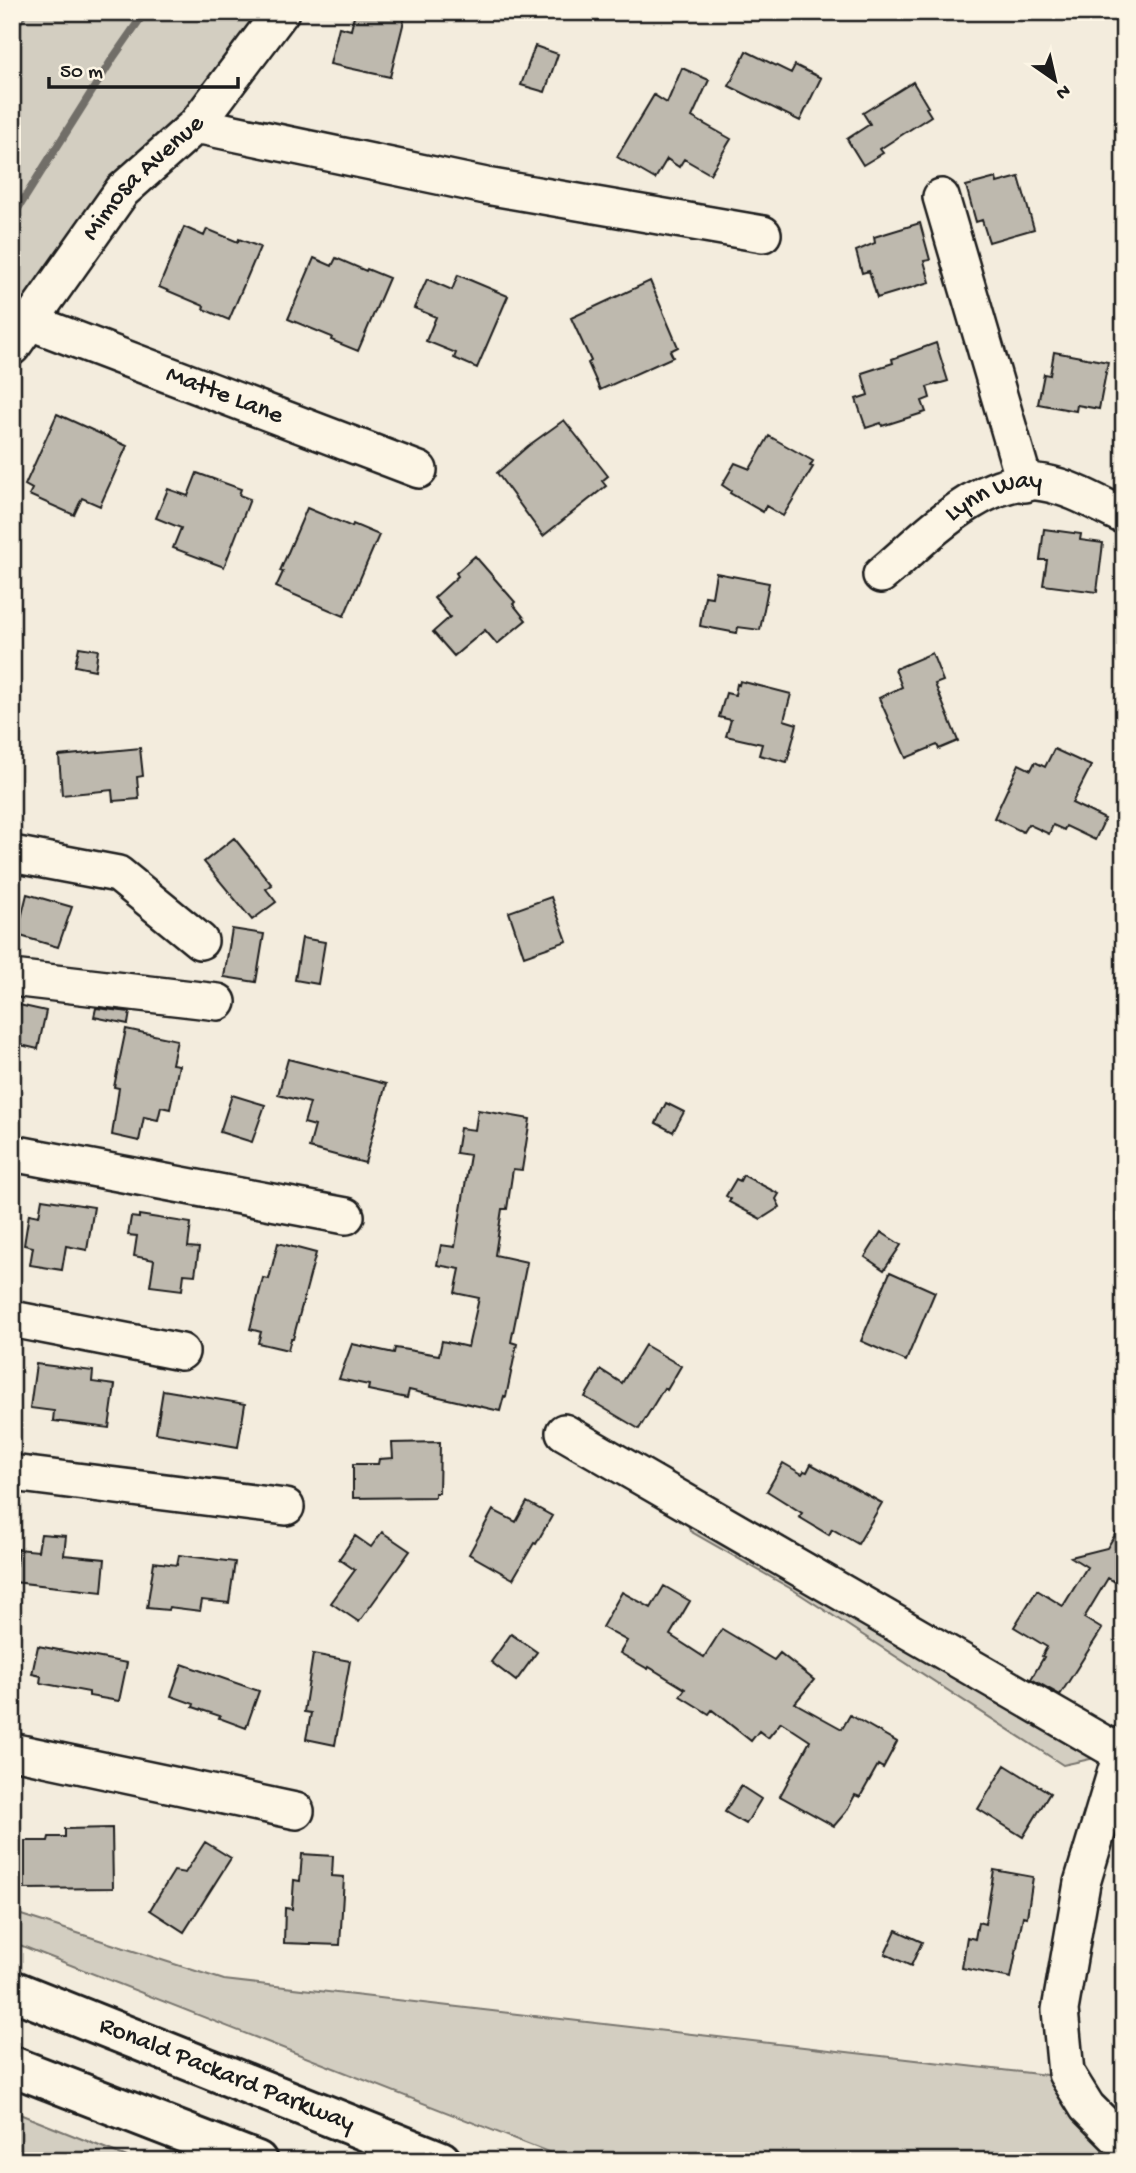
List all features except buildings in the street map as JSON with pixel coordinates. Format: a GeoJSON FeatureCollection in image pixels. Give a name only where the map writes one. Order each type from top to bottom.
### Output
{"type":"FeatureCollection","features":[{"type":"Feature","properties":{"kind":"highway","name":"Ronald Packard Parkway"},"geometry":{"type":"LineString","coordinates":[[12,1990],[441,2161]]}},
{"type":"Feature","properties":{"kind":"highway"},"geometry":{"type":"LineString","coordinates":[[12,2066],[257,2161]]}},
{"type":"Feature","properties":{"kind":"street","name":"Mimosa Avenue"},"geometry":{"type":"LineString","coordinates":[[21,334],[122,191],[196,125],[282,12]]}},
{"type":"Feature","properties":{"kind":"street"},"geometry":{"type":"LineString","coordinates":[[196,125],[486,187],[763,234]]}},
{"type":"Feature","properties":{"kind":"street"},"geometry":{"type":"LineString","coordinates":[[941,197],[1025,484]]}},
{"type":"Feature","properties":{"kind":"street","name":"Matte Lane"},"geometry":{"type":"LineString","coordinates":[[21,334],[419,470]]}},
{"type":"Feature","properties":{"kind":"street","name":"Lynn Way"},"geometry":{"type":"LineString","coordinates":[[881,576],[971,501],[1009,485],[1043,483],[1080,494],[1124,516]]}},
{"type":"Feature","properties":{"kind":"street"},"geometry":{"type":"LineString","coordinates":[[12,853],[118,874],[200,941]]}},
{"type":"Feature","properties":{"kind":"street"},"geometry":{"type":"LineString","coordinates":[[12,978],[218,1002]]}},
{"type":"Feature","properties":{"kind":"street"},"geometry":{"type":"LineString","coordinates":[[12,1153],[346,1216]]}},
{"type":"Feature","properties":{"kind":"street"},"geometry":{"type":"LineString","coordinates":[[12,1319],[181,1352]]}},
{"type":"Feature","properties":{"kind":"street"},"geometry":{"type":"LineString","coordinates":[[564,1432],[1122,1749],[1082,1883],[1060,2010],[1066,2073],[1087,2107],[1124,2144]]}},
{"type":"Feature","properties":{"kind":"street"},"geometry":{"type":"LineString","coordinates":[[12,1473],[286,1507]]}},
{"type":"Feature","properties":{"kind":"street"},"geometry":{"type":"LineString","coordinates":[[12,1751],[296,1811]]}},
{"type":"Feature","properties":{"kind":"shaded area"},"geometry":{"type":"Polygon","coordinates":[[[28,12],[281,12],[12,347],[12,36],[28,12]]]}},
{"type":"Feature","properties":{"kind":"shaded area"},"geometry":{"type":"Polygon","coordinates":[[[683,1507],[1113,1754],[1063,1765],[795,1591],[690,1531],[683,1507]]]}},
{"type":"Feature","properties":{"kind":"shaded area"},"geometry":{"type":"Polygon","coordinates":[[[12,1912],[224,1980],[1055,2076],[1124,2161],[571,2161],[12,1942],[12,1912]]]}},
{"type":"Feature","properties":{"kind":"shaded area"},"geometry":{"type":"Polygon","coordinates":[[[12,2111],[137,2161],[12,2161],[12,2111]]]}},
{"type":"Feature","properties":{"kind":"waterway"},"geometry":{"type":"LineString","coordinates":[[12,218],[145,12]]}}]}
